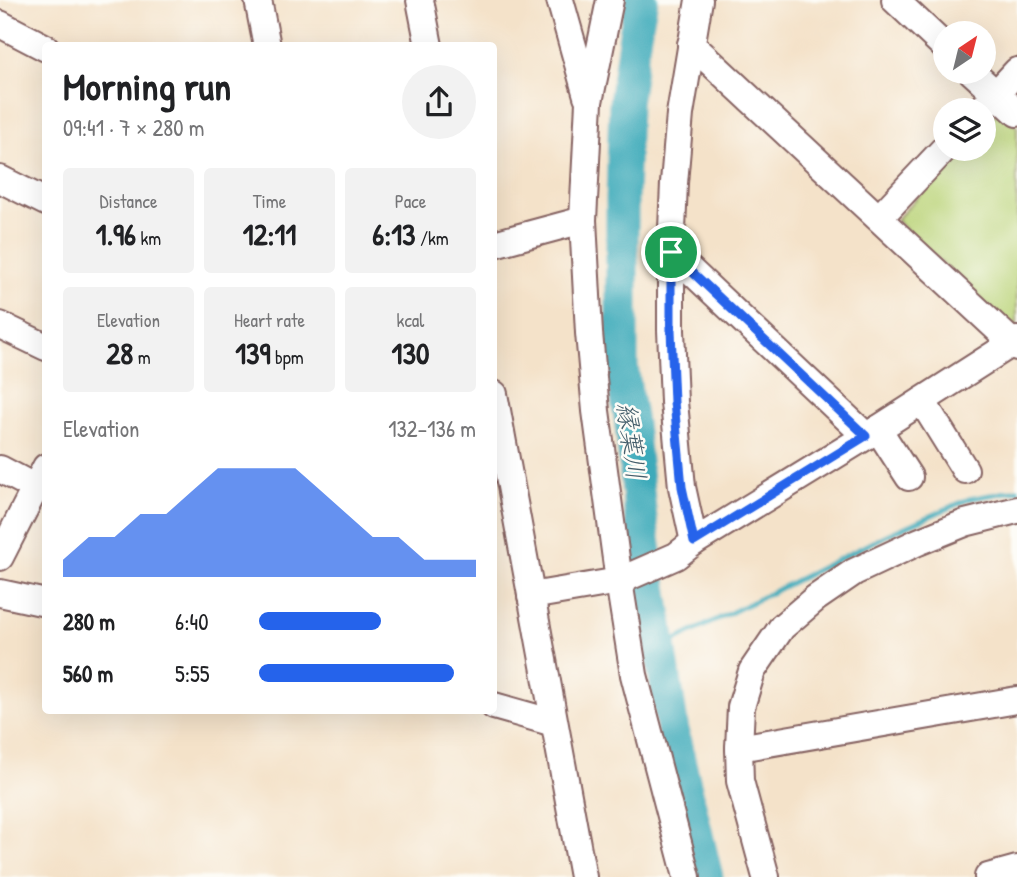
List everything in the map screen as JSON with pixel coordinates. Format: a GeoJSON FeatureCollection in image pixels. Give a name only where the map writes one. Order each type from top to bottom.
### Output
{"type":"FeatureCollection","features":[{"type":"Feature","properties":{"kind":"street"},"geometry":{"type":"LineString","coordinates":[[258,0],[266,42]]}},
{"type":"Feature","properties":{"kind":"street"},"geometry":{"type":"LineString","coordinates":[[420,0],[428,42]]}},
{"type":"Feature","properties":{"kind":"street"},"geometry":{"type":"LineString","coordinates":[[560,0],[589,102]]}},
{"type":"Feature","properties":{"kind":"street"},"geometry":{"type":"LineString","coordinates":[[610,0],[589,102],[583,220],[589,333],[596,411],[634,675],[687,877]]}},
{"type":"Feature","properties":{"kind":"street"},"geometry":{"type":"LineString","coordinates":[[685,549],[674,402],[671,252],[680,114],[699,0]]}},
{"type":"Feature","properties":{"kind":"street"},"geometry":{"type":"LineString","coordinates":[[895,0],[933,36]]}},
{"type":"Feature","properties":{"kind":"street"},"geometry":{"type":"LineString","coordinates":[[0,24],[42,46]]}},
{"type":"Feature","properties":{"kind":"street"},"geometry":{"type":"LineString","coordinates":[[531,596],[622,580],[685,549],[1015,343],[691,44]]}},
{"type":"Feature","properties":{"kind":"street"},"geometry":{"type":"LineString","coordinates":[[993,98],[1017,71]]}},
{"type":"Feature","properties":{"kind":"street"},"geometry":{"type":"LineString","coordinates":[[996,105],[1017,113]]}},
{"type":"Feature","properties":{"kind":"street"},"geometry":{"type":"LineString","coordinates":[[879,218],[933,161]]}},
{"type":"Feature","properties":{"kind":"street"},"geometry":{"type":"LineString","coordinates":[[0,179],[42,200]]}},
{"type":"Feature","properties":{"kind":"street"},"geometry":{"type":"LineString","coordinates":[[497,243],[583,220]]}},
{"type":"Feature","properties":{"kind":"street"},"geometry":{"type":"LineString","coordinates":[[671,252],[872,433],[909,477]]}},
{"type":"Feature","properties":{"kind":"street"},"geometry":{"type":"LineString","coordinates":[[0,325],[42,345]]}},
{"type":"Feature","properties":{"kind":"street"},"geometry":{"type":"LineString","coordinates":[[922,401],[965,470]]}},
{"type":"Feature","properties":{"kind":"street"},"geometry":{"type":"LineString","coordinates":[[497,410],[583,877]]}},
{"type":"Feature","properties":{"kind":"street"},"geometry":{"type":"LineString","coordinates":[[0,469],[42,481],[0,557]]}},
{"type":"Feature","properties":{"kind":"street"},"geometry":{"type":"LineString","coordinates":[[766,877],[740,781],[741,707],[752,671],[782,627],[816,598],[854,572],[965,523],[1017,510]]}},
{"type":"Feature","properties":{"kind":"street"},"geometry":{"type":"LineString","coordinates":[[0,593],[42,602]]}},
{"type":"Feature","properties":{"kind":"street"},"geometry":{"type":"LineString","coordinates":[[739,748],[1017,700]]}},
{"type":"Feature","properties":{"kind":"street"},"geometry":{"type":"LineString","coordinates":[[497,707],[554,723]]}},
{"type":"Feature","properties":{"kind":"street"},"geometry":{"type":"LineString","coordinates":[[988,877],[1017,869]]}},
{"type":"Feature","properties":{"kind":"green space"},"geometry":{"type":"Polygon","coordinates":[[[999,110],[1017,127],[1017,327],[1013,330],[896,220],[952,161],[996,161],[996,113],[999,110]]]}},
{"type":"Feature","properties":{"kind":"waterway","name":"縁葉川"},"geometry":{"type":"LineString","coordinates":[[642,0],[625,103],[622,366],[641,519],[674,738],[707,877]]}},
{"type":"Feature","properties":{"kind":"waterway"},"geometry":{"type":"LineString","coordinates":[[660,648],[889,534],[969,499],[1017,490]]}},
{"type":"Feature","properties":{"kind":"route"},"geometry":{"type":"LineString","coordinates":[[671,252],[866,436],[694,542],[682,487],[674,402],[671,252]]}}]}
